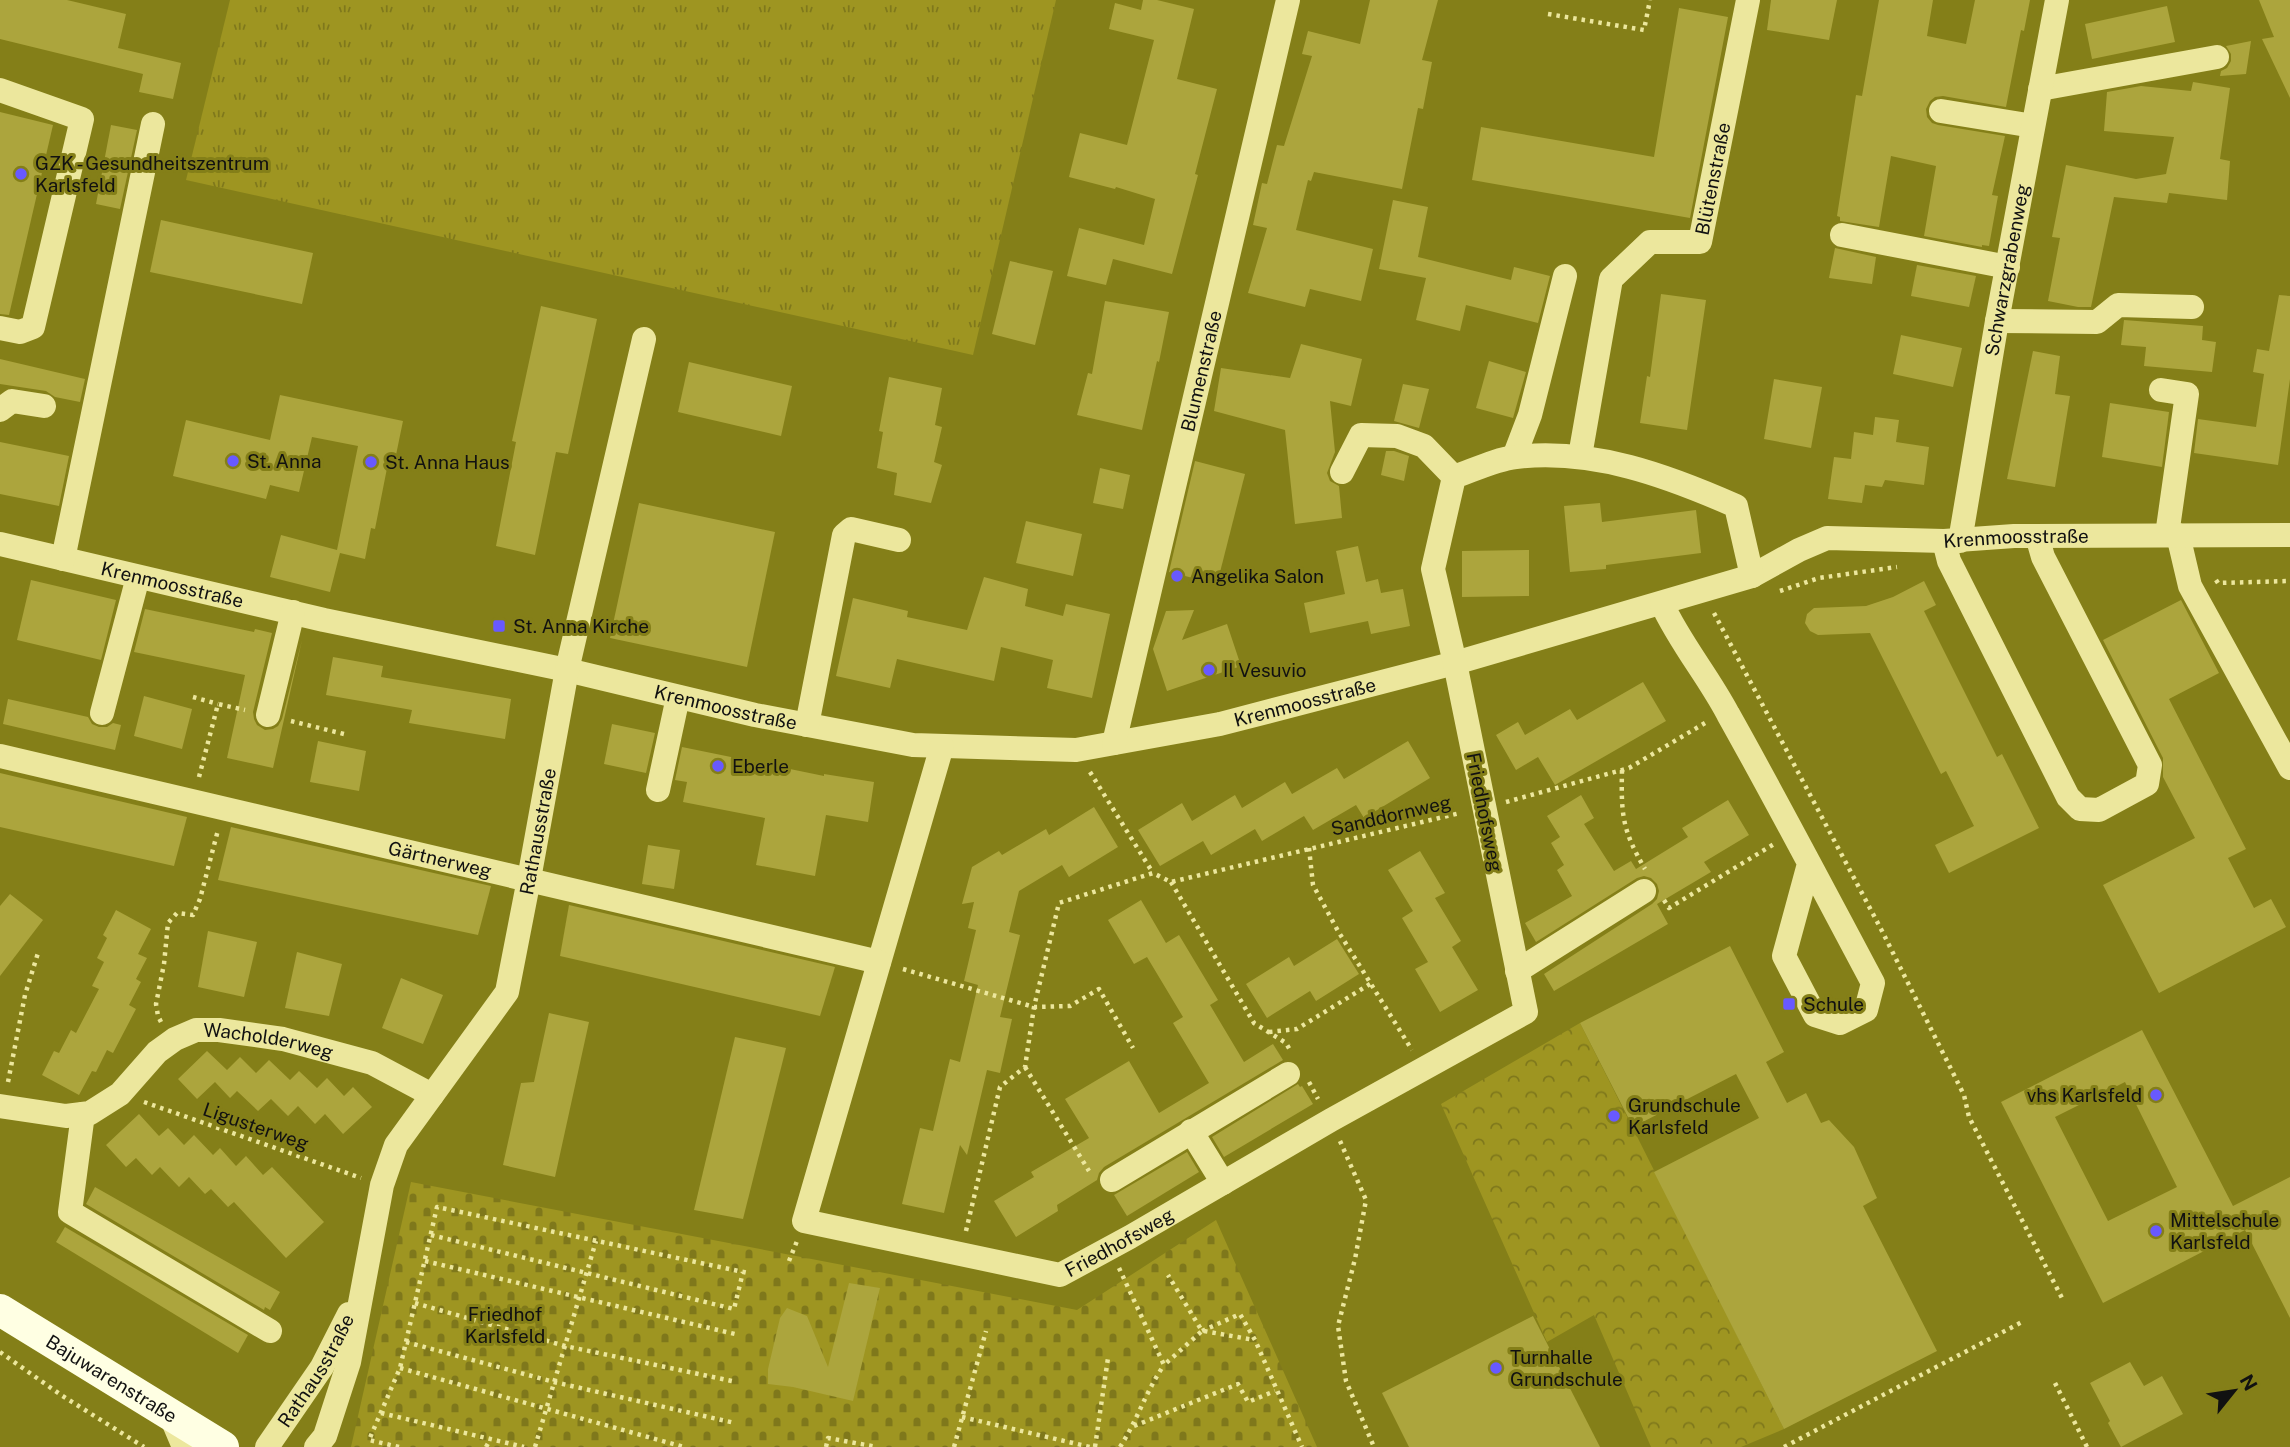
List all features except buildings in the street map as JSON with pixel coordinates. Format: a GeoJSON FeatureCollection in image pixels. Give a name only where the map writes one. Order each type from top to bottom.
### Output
{"type":"FeatureCollection","features":[{"type":"Feature","properties":{"kind":"main road","name":"Bajuwarenstraße"},"geometry":{"type":"LineString","coordinates":[[0,1310],[223,1447]]}},
{"type":"Feature","properties":{"kind":"street","name":"Blumenstraße"},"geometry":{"type":"LineString","coordinates":[[1114,744],[1288,0]]}},
{"type":"Feature","properties":{"kind":"street","name":"Blütenstraße"},"geometry":{"type":"LineString","coordinates":[[1580,456],[1611,279],[1650,242],[1700,242],[1748,0]]}},
{"type":"Feature","properties":{"kind":"street","name":"Schwarzgrabenweg"},"geometry":{"type":"LineString","coordinates":[[1952,541],[2008,267],[2057,0]]}},
{"type":"Feature","properties":{"kind":"street"},"geometry":{"type":"LineString","coordinates":[[2040,89],[2217,57]]}},
{"type":"Feature","properties":{"kind":"street"},"geometry":{"type":"LineString","coordinates":[[0,90],[82,119],[33,327],[20,332],[0,328]]}},
{"type":"Feature","properties":{"kind":"street"},"geometry":{"type":"LineString","coordinates":[[1941,111],[2034,127]]}},
{"type":"Feature","properties":{"kind":"street"},"geometry":{"type":"LineString","coordinates":[[63,559],[153,124]]}},
{"type":"Feature","properties":{"kind":"street"},"geometry":{"type":"LineString","coordinates":[[1842,236],[2008,267]]}},
{"type":"Feature","properties":{"kind":"street"},"geometry":{"type":"LineString","coordinates":[[1514,457],[1530,415],[1565,276]]}},
{"type":"Feature","properties":{"kind":"street"},"geometry":{"type":"LineString","coordinates":[[1997,321],[2097,323],[2118,305],[2192,307]]}},
{"type":"Feature","properties":{"kind":"street","name":"Rathausstraße"},"geometry":{"type":"LineString","coordinates":[[323,1443],[349,1362],[382,1185],[396,1145],[507,992],[567,670],[644,339]]}},
{"type":"Feature","properties":{"kind":"street"},"geometry":{"type":"LineString","coordinates":[[2161,390],[2187,394],[2173,535],[2189,586],[2290,768]]}},
{"type":"Feature","properties":{"kind":"street"},"geometry":{"type":"LineString","coordinates":[[0,410],[12,401],[44,406]]}},
{"type":"Feature","properties":{"kind":"street"},"geometry":{"type":"LineString","coordinates":[[1342,472],[1361,435],[1397,436],[1424,446],[1454,477]]}},
{"type":"Feature","properties":{"kind":"street"},"geometry":{"type":"LineString","coordinates":[[1454,477],[1514,457],[1580,456],[1677,481],[1737,506],[1752,576]]}},
{"type":"Feature","properties":{"kind":"street"},"geometry":{"type":"LineString","coordinates":[[1454,477],[1433,569],[1455,663]]}},
{"type":"Feature","properties":{"kind":"street"},"geometry":{"type":"LineString","coordinates":[[807,725],[844,535],[850,529],[899,540]]}},
{"type":"Feature","properties":{"kind":"street","name":"Krenmoosstraße"},"geometry":{"type":"LineString","coordinates":[[0,544],[293,612],[567,670],[807,725],[913,745],[1076,750],[1220,724],[1455,663],[1752,576],[1827,538],[1952,541],[2037,536],[2290,535]]}},
{"type":"Feature","properties":{"kind":"street"},"geometry":{"type":"LineString","coordinates":[[1952,541],[1949,561],[2068,797],[2080,809],[2099,810],[2147,784],[2150,765],[2043,557],[2037,536]]}},
{"type":"Feature","properties":{"kind":"street"},"geometry":{"type":"LineString","coordinates":[[102,713],[138,577]]}},
{"type":"Feature","properties":{"kind":"street"},"geometry":{"type":"LineString","coordinates":[[1662,604],[1672,627],[1727,710],[1810,864],[1873,983],[1866,1010],[1840,1023],[1815,1015],[1784,956],[1810,864]]}},
{"type":"Feature","properties":{"kind":"street"},"geometry":{"type":"LineString","coordinates":[[268,715],[293,612]]}},
{"type":"Feature","properties":{"kind":"street","name":"Friedhofsweg"},"geometry":{"type":"LineString","coordinates":[[942,746],[804,1221],[1060,1275],[1525,1012],[1455,663]]}},
{"type":"Feature","properties":{"kind":"street"},"geometry":{"type":"LineString","coordinates":[[658,790],[678,697]]}},
{"type":"Feature","properties":{"kind":"street","name":"Gärtnerweg"},"geometry":{"type":"LineString","coordinates":[[0,756],[879,962]]}},
{"type":"Feature","properties":{"kind":"street"},"geometry":{"type":"LineString","coordinates":[[1517,971],[1652,888]]}},
{"type":"Feature","properties":{"kind":"street","name":"Wacholderweg"},"geometry":{"type":"LineString","coordinates":[[2,1107],[66,1116],[90,1113],[120,1094],[157,1052],[175,1039],[196,1030],[283,1039],[372,1063],[432,1095]]}},
{"type":"Feature","properties":{"kind":"street"},"geometry":{"type":"LineString","coordinates":[[1103,1180],[1295,1068]]}},
{"type":"Feature","properties":{"kind":"street"},"geometry":{"type":"LineString","coordinates":[[83,1114],[70,1212],[270,1331]]}},
{"type":"Feature","properties":{"kind":"street"},"geometry":{"type":"LineString","coordinates":[[1191,1131],[1223,1183]]}},
{"type":"Feature","properties":{"kind":"street","name":"Rathausstraße"},"geometry":{"type":"LineString","coordinates":[[267,1447],[322,1367],[361,1291]]}},
{"type":"Feature","properties":{"kind":"street"},"geometry":{"type":"LineString","coordinates":[[170,1414],[184,1447]]}},
{"type":"Feature","properties":{"kind":"path"},"geometry":{"type":"LineString","coordinates":[[1548,14],[1644,30],[1650,0]]}},
{"type":"Feature","properties":{"kind":"path"},"geometry":{"type":"LineString","coordinates":[[1714,613],[1882,931],[1964,1095],[1969,1117],[2063,1300]]}},
{"type":"Feature","properties":{"kind":"path"},"geometry":{"type":"LineString","coordinates":[[193,697],[344,734]]}},
{"type":"Feature","properties":{"kind":"path"},"geometry":{"type":"LineString","coordinates":[[193,802],[218,704]]}},
{"type":"Feature","properties":{"kind":"path","name":"Sanddornweg"},"geometry":{"type":"LineString","coordinates":[[1171,882],[1485,808],[1629,768],[1727,710]]}},
{"type":"Feature","properties":{"kind":"path"},"geometry":{"type":"LineString","coordinates":[[1076,750],[1153,873],[1171,882],[1254,1023],[1286,1043],[1295,1068],[1331,1120],[1366,1200],[1338,1326],[1346,1381],[1374,1447]]}},
{"type":"Feature","properties":{"kind":"path"},"geometry":{"type":"LineString","coordinates":[[1622,770],[1623,821],[1629,841],[1652,888],[1669,908],[1793,833]]}},
{"type":"Feature","properties":{"kind":"path"},"geometry":{"type":"LineString","coordinates":[[175,1039],[158,1016],[156,1004],[168,923],[177,913],[193,915],[223,808]]}},
{"type":"Feature","properties":{"kind":"path"},"geometry":{"type":"LineString","coordinates":[[1309,848],[1312,885],[1423,1069]]}},
{"type":"Feature","properties":{"kind":"path"},"geometry":{"type":"LineString","coordinates":[[960,1255],[1000,1087],[1025,1067],[1034,1007],[1059,903],[1153,873]]}},
{"type":"Feature","properties":{"kind":"path"},"geometry":{"type":"LineString","coordinates":[[2,1107],[25,996],[38,953]]}},
{"type":"Feature","properties":{"kind":"path"},"geometry":{"type":"LineString","coordinates":[[879,962],[1034,1007],[1070,1006],[1099,989],[1133,1048]]}},
{"type":"Feature","properties":{"kind":"path"},"geometry":{"type":"LineString","coordinates":[[1268,1032],[1297,1029],[1370,984]]}},
{"type":"Feature","properties":{"kind":"path"},"geometry":{"type":"LineString","coordinates":[[1025,1067],[1103,1180]]}},
{"type":"Feature","properties":{"kind":"path","name":"Ligusterweg"},"geometry":{"type":"LineString","coordinates":[[120,1094],[382,1185]]}},
{"type":"Feature","properties":{"kind":"path"},"geometry":{"type":"LineString","coordinates":[[399,1447],[369,1440],[400,1368],[437,1207],[745,1273],[734,1309],[431,1235]]}},
{"type":"Feature","properties":{"kind":"path"},"geometry":{"type":"LineString","coordinates":[[535,1447],[596,1241]]}},
{"type":"Feature","properties":{"kind":"path"},"geometry":{"type":"LineString","coordinates":[[1110,1248],[1164,1365]]}},
{"type":"Feature","properties":{"kind":"path"},"geometry":{"type":"LineString","coordinates":[[425,1261],[735,1335]]}},
{"type":"Feature","properties":{"kind":"path"},"geometry":{"type":"LineString","coordinates":[[1168,1275],[1202,1331],[1255,1340]]}},
{"type":"Feature","properties":{"kind":"path"},"geometry":{"type":"LineString","coordinates":[[415,1303],[565,1346],[733,1381]]}},
{"type":"Feature","properties":{"kind":"path"},"geometry":{"type":"LineString","coordinates":[[1120,1447],[1134,1426],[1153,1380],[1164,1365],[1202,1331],[1240,1314],[1255,1340],[1275,1391],[1302,1447]]}},
{"type":"Feature","properties":{"kind":"path"},"geometry":{"type":"LineString","coordinates":[[1784,1447],[2022,1322]]}},
{"type":"Feature","properties":{"kind":"path"},"geometry":{"type":"LineString","coordinates":[[954,1447],[986,1331]]}},
{"type":"Feature","properties":{"kind":"path"},"geometry":{"type":"LineString","coordinates":[[406,1342],[554,1382],[734,1423]]}},
{"type":"Feature","properties":{"kind":"path","name":"Bajuwarenstraße"},"geometry":{"type":"LineString","coordinates":[[0,1352],[61,1395],[144,1447]]}},
{"type":"Feature","properties":{"kind":"path"},"geometry":{"type":"LineString","coordinates":[[962,1417],[1093,1447],[1108,1358]]}},
{"type":"Feature","properties":{"kind":"path"},"geometry":{"type":"LineString","coordinates":[[400,1368],[684,1447]]}},
{"type":"Feature","properties":{"kind":"path"},"geometry":{"type":"LineString","coordinates":[[2055,1383],[2087,1447]]}},
{"type":"Feature","properties":{"kind":"path"},"geometry":{"type":"LineString","coordinates":[[1134,1426],[1238,1384],[1248,1402],[1275,1391]]}},
{"type":"Feature","properties":{"kind":"path"},"geometry":{"type":"LineString","coordinates":[[381,1413],[524,1447]]}},
{"type":"Feature","properties":{"kind":"path"},"geometry":{"type":"LineString","coordinates":[[826,1447],[828,1438],[877,1447]]}},
{"type":"Feature","properties":{"kind":"path"},"geometry":{"type":"LineString","coordinates":[[486,1447],[490,1440]]}},
{"type":"Feature","properties":{"kind":"green space"},"geometry":{"type":"Polygon","coordinates":[[[230,0],[1056,0],[973,355],[186,180],[230,0]]]}},
{"type":"Feature","properties":{"kind":"green space"},"geometry":{"type":"Polygon","coordinates":[[[1580,1023],[1784,1429],[1741,1447],[1651,1447],[1594,1315],[1547,1342],[1441,1104],[1580,1023]]]}},
{"type":"Feature","properties":{"kind":"green space","name":"Friedhof Karlsfeld"},"geometry":{"type":"Polygon","coordinates":[[[411,1182],[1077,1310],[1216,1220],[1317,1447],[351,1447],[411,1182]]]}},
{"type":"Feature","properties":{"kind":"place","name":"GZK - Gesundheitszentrum Karlsfeld"},"geometry":{"type":"Point","coordinates":[21,174]}},
{"type":"Feature","properties":{"kind":"place","name":"St. Anna"},"geometry":{"type":"Point","coordinates":[233,461]}},
{"type":"Feature","properties":{"kind":"place","name":"St. Anna Haus"},"geometry":{"type":"Point","coordinates":[371,462]}},
{"type":"Feature","properties":{"kind":"place","name":"Angelika Salon"},"geometry":{"type":"Point","coordinates":[1177,576]}},
{"type":"Feature","properties":{"kind":"place","name":"St. Anna Kirche"},"geometry":{"type":"Point","coordinates":[499,626]}},
{"type":"Feature","properties":{"kind":"place","name":"Il Vesuvio"},"geometry":{"type":"Point","coordinates":[1209,670]}},
{"type":"Feature","properties":{"kind":"place","name":"Eberle"},"geometry":{"type":"Point","coordinates":[718,766]}},
{"type":"Feature","properties":{"kind":"place","name":"Schule"},"geometry":{"type":"Point","coordinates":[1789,1004]}},
{"type":"Feature","properties":{"kind":"place","name":"vhs Karlsfeld"},"geometry":{"type":"Point","coordinates":[2156,1095]}},
{"type":"Feature","properties":{"kind":"place","name":"Grundschule Karlsfeld"},"geometry":{"type":"Point","coordinates":[1614,1116]}},
{"type":"Feature","properties":{"kind":"place","name":"Mittelschule Karlsfeld"},"geometry":{"type":"Point","coordinates":[2156,1231]}},
{"type":"Feature","properties":{"kind":"place","name":"Turnhalle Grundschule"},"geometry":{"type":"Point","coordinates":[1496,1368]}}]}
